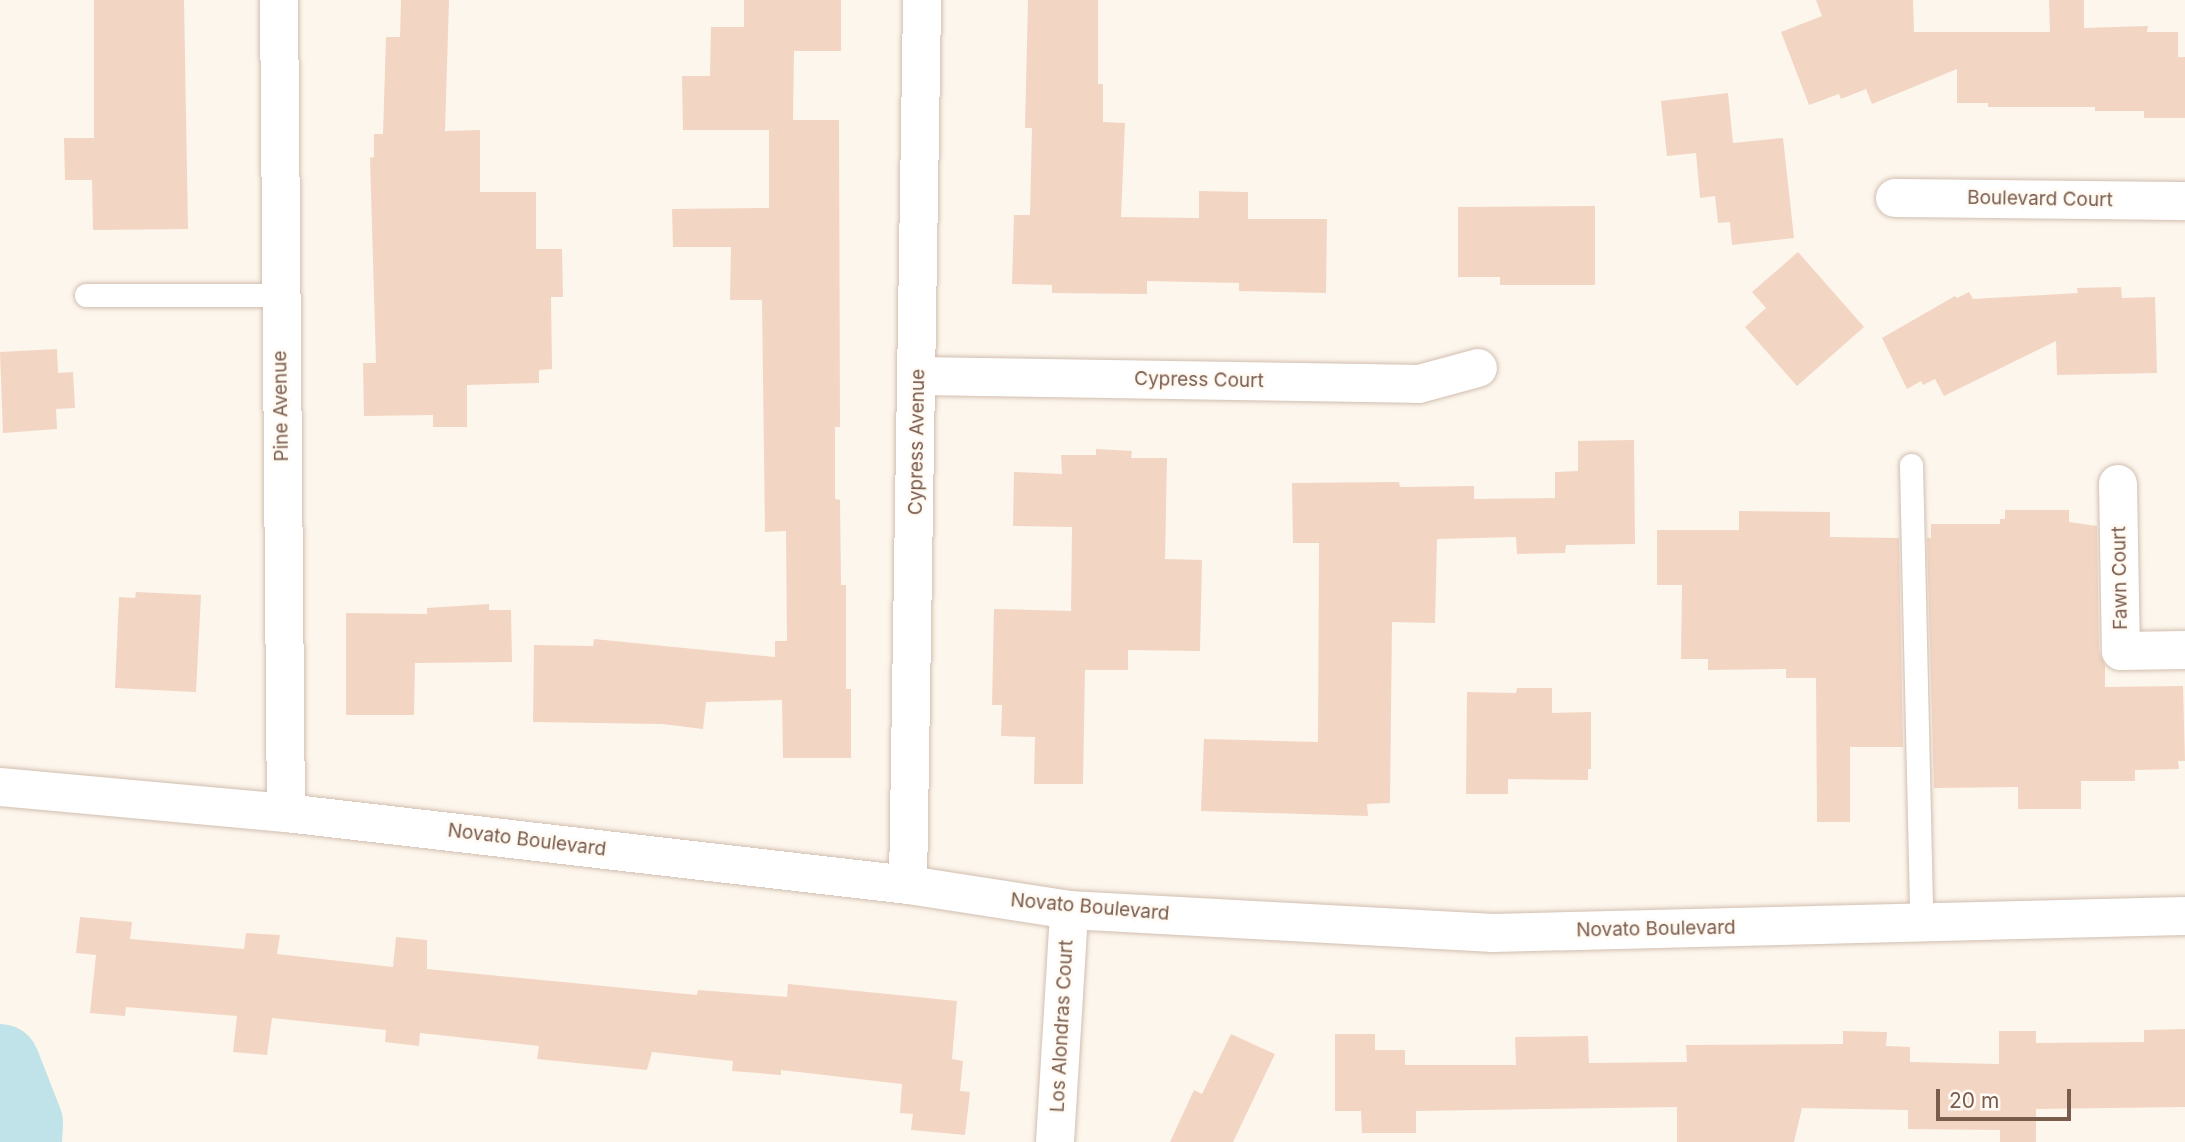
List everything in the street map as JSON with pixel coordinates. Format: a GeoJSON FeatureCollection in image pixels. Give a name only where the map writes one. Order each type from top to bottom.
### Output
{"type":"FeatureCollection","features":[{"type":"Feature","properties":{"kind":"street","name":"Pine Avenue"},"geometry":{"type":"LineString","coordinates":[[279,0],[279,295],[286,813]]}},
{"type":"Feature","properties":{"kind":"street","name":"Cypress Avenue"},"geometry":{"type":"LineString","coordinates":[[908,885],[922,0]]}},
{"type":"Feature","properties":{"kind":"street","name":"Boulevard Court"},"geometry":{"type":"LineString","coordinates":[[1895,198],[2185,201]]}},
{"type":"Feature","properties":{"kind":"street","name":"Cypress Court"},"geometry":{"type":"LineString","coordinates":[[918,376],[1419,384],[1478,368]]}},
{"type":"Feature","properties":{"kind":"street","name":"Fawn Court"},"geometry":{"type":"LineString","coordinates":[[2118,484],[2121,651],[2185,650]]}},
{"type":"Feature","properties":{"kind":"street","name":"Novato Boulevard"},"geometry":{"type":"LineString","coordinates":[[0,787],[286,813],[908,885],[1069,910],[1493,933],[2185,916]]}},
{"type":"Feature","properties":{"kind":"street","name":"Los Alondras Court"},"geometry":{"type":"LineString","coordinates":[[1055,1142],[1069,910]]}},
{"type":"Feature","properties":{"kind":"lane"},"geometry":{"type":"LineString","coordinates":[[86,295],[279,295]]}},
{"type":"Feature","properties":{"kind":"lane"},"geometry":{"type":"LineString","coordinates":[[1911,466],[1921,922]]}},
{"type":"Feature","properties":{"kind":"building"},"geometry":{"type":"Polygon","coordinates":[[[94,0],[184,0],[188,229],[93,230],[92,180],[65,180],[64,138],[94,138],[94,0]]]}},
{"type":"Feature","properties":{"kind":"building"},"geometry":{"type":"Polygon","coordinates":[[[401,0],[449,0],[445,131],[480,130],[480,192],[536,192],[536,249],[562,249],[563,297],[551,297],[552,369],[539,370],[539,383],[467,385],[467,427],[433,427],[433,415],[364,416],[363,363],[376,363],[370,158],[374,157],[374,134],[383,134],[386,37],[400,37],[401,0]]]}},
{"type":"Feature","properties":{"kind":"building"},"geometry":{"type":"Polygon","coordinates":[[[744,0],[841,0],[841,51],[794,51],[793,120],[839,120],[840,427],[835,427],[835,499],[840,500],[841,585],[846,585],[846,689],[851,689],[851,758],[783,758],[782,700],[706,702],[703,729],[662,724],[533,722],[534,645],[593,646],[594,639],[775,657],[775,641],[787,641],[786,531],[765,532],[762,300],[730,300],[731,247],[673,247],[672,209],[769,208],[769,130],[683,130],[682,76],[710,76],[711,27],[744,27],[744,0]]]}},
{"type":"Feature","properties":{"kind":"building"},"geometry":{"type":"Polygon","coordinates":[[[1028,0],[1098,0],[1098,84],[1103,84],[1103,122],[1125,123],[1121,217],[1199,218],[1199,191],[1248,192],[1248,219],[1327,219],[1326,293],[1239,291],[1239,283],[1147,281],[1147,294],[1052,293],[1052,285],[1012,284],[1014,215],[1030,215],[1032,128],[1025,128],[1028,0]]]}},
{"type":"Feature","properties":{"kind":"building"},"geometry":{"type":"Polygon","coordinates":[[[1816,0],[1913,0],[1914,32],[2050,32],[2049,0],[2084,0],[2084,28],[2148,26],[2147,32],[2178,32],[2178,57],[2185,57],[2185,118],[2144,118],[2144,111],[2095,111],[2095,107],[1988,107],[1988,103],[1957,103],[1957,69],[1872,104],[1866,89],[1841,99],[1839,94],[1809,105],[1781,32],[1822,16],[1816,0]]]}},
{"type":"Feature","properties":{"kind":"building"},"geometry":{"type":"Polygon","coordinates":[[[1728,93],[1733,143],[1783,138],[1794,238],[1732,245],[1730,222],[1718,223],[1715,196],[1700,198],[1696,153],[1667,156],[1661,101],[1728,93]]]}},
{"type":"Feature","properties":{"kind":"building"},"geometry":{"type":"Polygon","coordinates":[[[1595,206],[1595,285],[1500,285],[1500,277],[1458,277],[1458,207],[1595,206]]]}},
{"type":"Feature","properties":{"kind":"building"},"geometry":{"type":"Polygon","coordinates":[[[1798,252],[1864,327],[1797,386],[1745,327],[1766,308],[1752,292],[1798,252]]]}},
{"type":"Feature","properties":{"kind":"building"},"geometry":{"type":"Polygon","coordinates":[[[2121,287],[2122,298],[2155,297],[2157,373],[2057,375],[2056,341],[1944,396],[1935,379],[1923,385],[1921,381],[1907,389],[1882,338],[1955,296],[1957,298],[1969,292],[1973,299],[2078,293],[2077,288],[2121,287]]]}},
{"type":"Feature","properties":{"kind":"building"},"geometry":{"type":"Polygon","coordinates":[[[57,349],[58,373],[73,372],[75,408],[56,409],[57,429],[3,433],[0,352],[57,349]]]}},
{"type":"Feature","properties":{"kind":"building"},"geometry":{"type":"Polygon","coordinates":[[[1634,440],[1635,544],[1566,545],[1565,553],[1517,554],[1516,537],[1437,539],[1435,623],[1392,622],[1390,803],[1367,804],[1368,816],[1201,811],[1204,739],[1318,742],[1319,543],[1293,543],[1292,483],[1399,482],[1400,487],[1474,486],[1474,499],[1555,498],[1555,472],[1578,471],[1578,441],[1634,440]]]}},
{"type":"Feature","properties":{"kind":"building"},"geometry":{"type":"Polygon","coordinates":[[[1096,449],[1132,451],[1131,458],[1167,458],[1165,559],[1202,560],[1200,651],[1128,650],[1128,670],[1085,670],[1083,784],[1034,784],[1035,737],[1001,736],[1002,705],[992,705],[994,609],[1071,611],[1072,527],[1013,526],[1014,472],[1062,474],[1061,455],[1096,455],[1096,449]]]}},
{"type":"Feature","properties":{"kind":"building"},"geometry":{"type":"Polygon","coordinates":[[[2005,510],[2069,510],[2069,522],[2097,526],[2099,651],[2105,665],[2105,687],[2183,686],[2185,761],[2178,761],[2179,769],[2135,770],[2135,781],[2081,781],[2081,809],[2018,809],[2018,787],[1934,788],[1927,538],[1931,538],[1931,524],[2000,524],[2000,519],[2005,519],[2005,510]]]}},
{"type":"Feature","properties":{"kind":"building"},"geometry":{"type":"Polygon","coordinates":[[[1739,511],[1830,512],[1830,537],[1899,538],[1903,747],[1850,747],[1850,822],[1817,822],[1816,678],[1786,678],[1786,669],[1708,670],[1708,659],[1681,659],[1682,585],[1657,585],[1657,530],[1739,530],[1739,511]]]}},
{"type":"Feature","properties":{"kind":"building"},"geometry":{"type":"Polygon","coordinates":[[[136,592],[201,595],[196,692],[115,688],[119,597],[135,598],[136,592]]]}},
{"type":"Feature","properties":{"kind":"building"},"geometry":{"type":"Polygon","coordinates":[[[489,604],[489,610],[511,610],[512,662],[415,663],[414,715],[346,715],[346,613],[427,614],[427,608],[489,604]]]}},
{"type":"Feature","properties":{"kind":"building"},"geometry":{"type":"Polygon","coordinates":[[[1517,688],[1552,688],[1552,713],[1591,712],[1591,769],[1588,769],[1588,780],[1508,779],[1508,794],[1466,794],[1467,692],[1516,693],[1517,688]]]}},
{"type":"Feature","properties":{"kind":"building"},"geometry":{"type":"Polygon","coordinates":[[[80,917],[132,922],[130,939],[244,949],[246,933],[280,935],[277,954],[393,967],[396,937],[427,940],[427,969],[697,995],[698,990],[787,997],[788,984],[957,1001],[952,1059],[963,1061],[960,1091],[970,1092],[965,1135],[911,1130],[913,1114],[900,1113],[902,1084],[781,1070],[781,1075],[732,1071],[733,1061],[652,1052],[647,1070],[537,1059],[539,1046],[420,1033],[419,1046],[385,1042],[386,1030],[272,1018],[267,1055],[233,1052],[237,1016],[126,1007],[125,1016],[90,1013],[96,955],[76,953],[80,917]]]}},
{"type":"Feature","properties":{"kind":"building"},"geometry":{"type":"Polygon","coordinates":[[[2185,1029],[2185,1107],[2036,1109],[2036,1142],[2000,1142],[2000,1130],[1908,1129],[1908,1110],[1802,1108],[1794,1142],[1677,1142],[1677,1107],[1416,1111],[1416,1133],[1362,1133],[1361,1111],[1335,1111],[1335,1034],[1375,1034],[1375,1050],[1405,1050],[1405,1065],[1516,1065],[1515,1037],[1588,1036],[1589,1063],[1687,1062],[1686,1045],[1843,1044],[1843,1031],[1887,1032],[1886,1046],[1910,1047],[1910,1062],[1999,1064],[1999,1031],[2036,1031],[2036,1043],[2144,1042],[2144,1030],[2185,1029]]]}},
{"type":"Feature","properties":{"kind":"building"},"geometry":{"type":"Polygon","coordinates":[[[1231,1034],[1275,1054],[1233,1142],[1170,1142],[1194,1090],[1202,1094],[1231,1034]]]}},
{"type":"Feature","properties":{"kind":"waterway"},"geometry":{"type":"LineString","coordinates":[[0,1064],[23,1123],[22,1142]]}}]}
